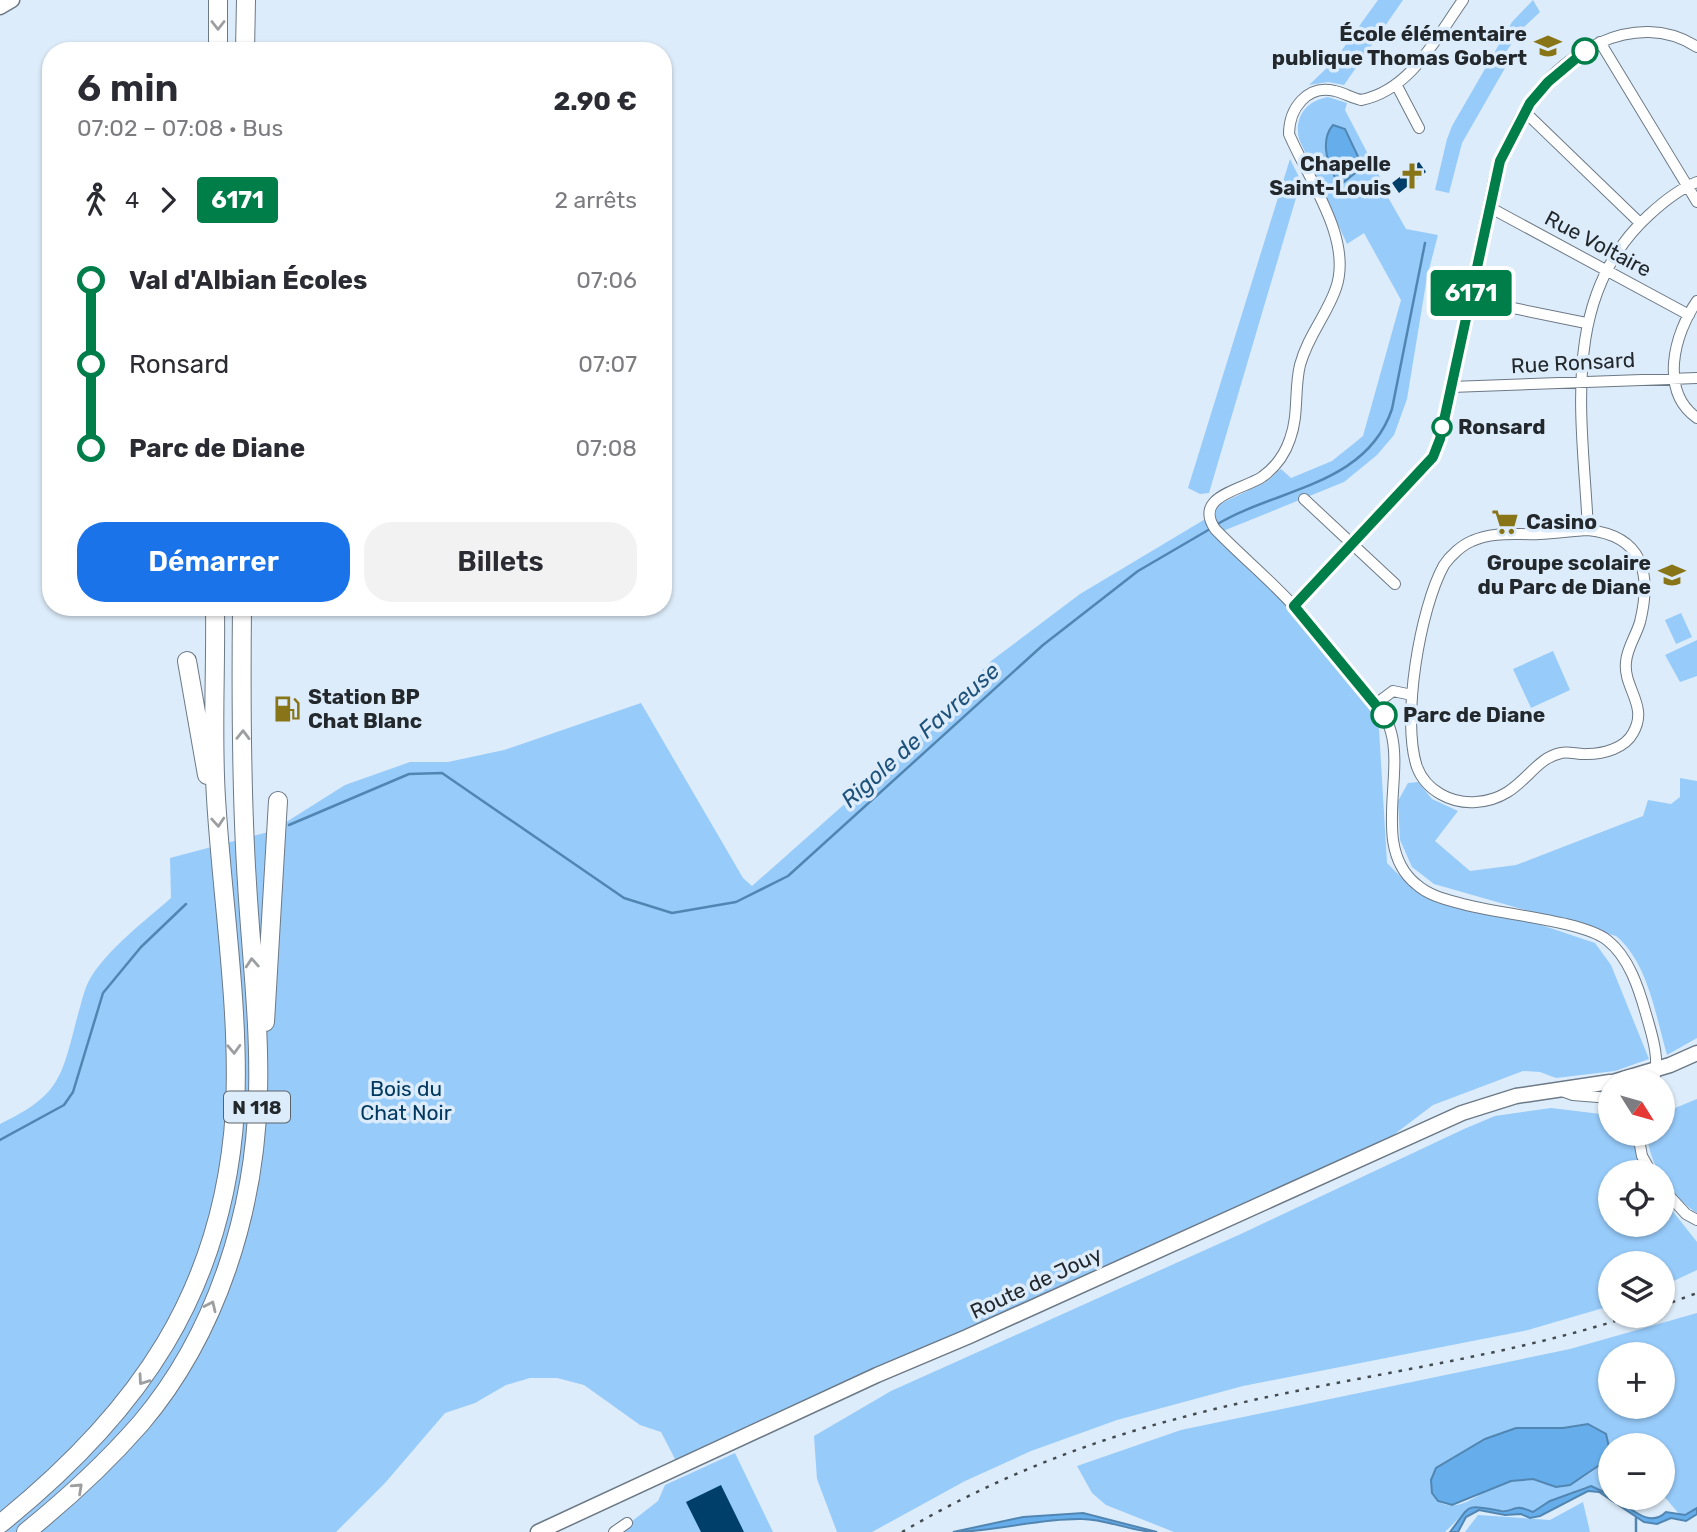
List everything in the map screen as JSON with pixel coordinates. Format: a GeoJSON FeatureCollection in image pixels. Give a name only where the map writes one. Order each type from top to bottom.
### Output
{"type":"FeatureCollection","features":[{"type":"Feature","properties":{"kind":"highway"},"geometry":{"type":"LineString","coordinates":[[218,0],[218,42]]}},
{"type":"Feature","properties":{"kind":"highway"},"geometry":{"type":"LineString","coordinates":[[245,42],[246,0]]}},
{"type":"Feature","properties":{"kind":"highway","name":"N 118"},"geometry":{"type":"LineString","coordinates":[[0,1524],[86,1448],[143,1380],[158,1358],[190,1297],[217,1224],[230,1160],[235,1060],[216,795],[215,616]]}},
{"type":"Feature","properties":{"kind":"highway","name":"N 118"},"geometry":{"type":"LineString","coordinates":[[26,1532],[74,1492],[141,1422],[178,1369],[198,1334],[229,1264],[243,1215],[254,1151],[258,1070],[244,826],[242,616]]}},
{"type":"Feature","properties":{"kind":"highway"},"geometry":{"type":"LineString","coordinates":[[187,661],[208,775],[216,795]]}},
{"type":"Feature","properties":{"kind":"highway"},"geometry":{"type":"LineString","coordinates":[[258,1070],[264,1051],[278,801]]}},
{"type":"Feature","properties":{"kind":"main road"},"geometry":{"type":"LineString","coordinates":[[0,7],[12,0]]}},
{"type":"Feature","properties":{"kind":"main road","name":"Route de Jouy"},"geometry":{"type":"LineString","coordinates":[[1668,1069],[1697,1053]]}},
{"type":"Feature","properties":{"kind":"main road","name":"Route de Jouy"},"geometry":{"type":"LineString","coordinates":[[538,1532],[557,1528],[877,1375],[980,1332],[1462,1113],[1516,1096],[1598,1084]]}},
{"type":"Feature","properties":{"kind":"street"},"geometry":{"type":"LineString","coordinates":[[1462,0],[1422,59],[1396,84],[1361,100],[1336,91],[1320,91],[1303,99],[1291,116],[1289,134],[1337,238],[1341,264],[1339,278],[1304,352],[1296,386],[1292,435],[1282,457],[1263,476],[1211,504],[1212,523],[1294,606],[1360,687],[1377,703],[1392,733],[1391,820],[1394,842],[1406,875],[1428,893],[1442,898],[1477,909],[1567,925],[1605,939],[1625,961],[1643,1002],[1656,1054],[1655,1069]]}},
{"type":"Feature","properties":{"kind":"street"},"geometry":{"type":"LineString","coordinates":[[1294,606],[1433,457],[1440,439],[1500,161],[1524,111],[1548,82],[1574,59],[1600,42],[1639,30],[1673,35],[1697,47]]}},
{"type":"Feature","properties":{"kind":"street"},"geometry":{"type":"LineString","coordinates":[[1600,42],[1692,184],[1697,202]]}},
{"type":"Feature","properties":{"kind":"street"},"geometry":{"type":"LineString","coordinates":[[1396,84],[1419,128]]}},
{"type":"Feature","properties":{"kind":"street"},"geometry":{"type":"LineString","coordinates":[[1524,111],[1640,223]]}},
{"type":"Feature","properties":{"kind":"street"},"geometry":{"type":"LineString","coordinates":[[1588,530],[1581,382],[1586,323],[1620,247],[1640,223],[1664,202],[1692,184]]}},
{"type":"Feature","properties":{"kind":"street","name":"Rue Voltaire"},"geometry":{"type":"LineString","coordinates":[[1489,207],[1689,315]]}},
{"type":"Feature","properties":{"kind":"street"},"geometry":{"type":"LineString","coordinates":[[1469,299],[1586,323]]}},
{"type":"Feature","properties":{"kind":"street"},"geometry":{"type":"LineString","coordinates":[[1697,301],[1676,352],[1674,379],[1681,401],[1697,418]]}},
{"type":"Feature","properties":{"kind":"street","name":"Rue Ronsard"},"geometry":{"type":"LineString","coordinates":[[1451,387],[1697,378]]}},
{"type":"Feature","properties":{"kind":"street"},"geometry":{"type":"LineString","coordinates":[[1304,499],[1395,584]]}},
{"type":"Feature","properties":{"kind":"street"},"geometry":{"type":"LineString","coordinates":[[1588,530],[1612,534],[1638,555],[1643,568],[1646,592],[1639,624],[1625,664],[1639,710],[1634,732],[1617,748],[1589,755],[1562,753],[1534,770],[1514,790],[1492,800],[1459,802],[1430,786],[1418,769],[1414,753],[1412,695],[1420,635],[1444,565],[1472,541],[1489,536],[1588,530]]}},
{"type":"Feature","properties":{"kind":"street"},"geometry":{"type":"LineString","coordinates":[[1377,703],[1393,691],[1412,695]]}},
{"type":"Feature","properties":{"kind":"street","name":"Route de Jouy"},"geometry":{"type":"LineString","coordinates":[[1558,1090],[1573,1095],[1598,1097]]}},
{"type":"Feature","properties":{"kind":"street"},"geometry":{"type":"LineString","coordinates":[[1675,1203],[1697,1220]]}},
{"type":"Feature","properties":{"kind":"street"},"geometry":{"type":"LineString","coordinates":[[614,1532],[627,1522]]}},
{"type":"Feature","properties":{"kind":"green space"},"geometry":{"type":"Polygon","coordinates":[[[1378,0],[1403,0],[1344,85],[1328,82],[1309,85],[1334,61],[1378,0]]]}},
{"type":"Feature","properties":{"kind":"green space"},"geometry":{"type":"Polygon","coordinates":[[[1533,0],[1540,12],[1522,29],[1498,63],[1505,68],[1462,143],[1449,193],[1435,190],[1452,126],[1512,22],[1533,0]]]}},
{"type":"Feature","properties":{"kind":"green space"},"geometry":{"type":"Polygon","coordinates":[[[1328,97],[1347,103],[1345,110],[1382,181],[1381,185],[1406,229],[1438,235],[1427,277],[1407,399],[1394,435],[1377,455],[1344,482],[1223,531],[1219,528],[1213,512],[1222,503],[1266,482],[1281,469],[1291,478],[1332,461],[1363,436],[1401,300],[1364,233],[1347,244],[1299,139],[1298,124],[1303,111],[1313,102],[1328,97]]]}},
{"type":"Feature","properties":{"kind":"green space"},"geometry":{"type":"Polygon","coordinates":[[[1290,159],[1301,181],[1209,493],[1200,494],[1188,488],[1290,159]]]}},
{"type":"Feature","properties":{"kind":"green space","name":"Bois du Chat Noir"},"geometry":{"type":"Polygon","coordinates":[[[1207,518],[1282,594],[1360,687],[1379,729],[1387,863],[1403,879],[1595,943],[1611,965],[1649,1059],[1621,1069],[1598,1069],[1598,1073],[1556,1078],[1540,1072],[1523,1071],[1433,1105],[1379,1146],[676,1461],[661,1432],[640,1425],[584,1385],[557,1378],[530,1378],[506,1385],[475,1403],[445,1413],[385,1483],[336,1532],[0,1532],[0,1124],[35,1104],[55,1083],[67,1056],[86,986],[91,977],[118,945],[171,898],[170,858],[272,831],[345,785],[410,762],[448,762],[504,750],[641,703],[743,878],[752,886],[910,746],[991,661],[1080,594],[1207,518]]]}},
{"type":"Feature","properties":{"kind":"green space"},"geometry":{"type":"Polygon","coordinates":[[[1681,613],[1692,637],[1676,644],[1665,620],[1681,613]]]}},
{"type":"Feature","properties":{"kind":"green space"},"geometry":{"type":"Polygon","coordinates":[[[1697,640],[1697,676],[1680,682],[1665,655],[1697,640]]]}},
{"type":"Feature","properties":{"kind":"green space"},"geometry":{"type":"Polygon","coordinates":[[[1553,651],[1570,690],[1531,708],[1513,669],[1553,651]]]}},
{"type":"Feature","properties":{"kind":"green space"},"geometry":{"type":"Polygon","coordinates":[[[1680,778],[1697,781],[1697,1038],[1667,1055],[1643,975],[1627,947],[1616,936],[1434,884],[1412,867],[1400,840],[1398,801],[1408,783],[1418,782],[1432,799],[1458,811],[1435,841],[1470,871],[1516,865],[1643,816],[1648,800],[1671,804],[1680,797],[1680,778]]]}},
{"type":"Feature","properties":{"kind":"green space"},"geometry":{"type":"Polygon","coordinates":[[[1697,1099],[1697,1213],[1675,1195],[1675,1160],[1653,1160],[1649,1146],[1675,1146],[1675,1108],[1697,1099]]]}},
{"type":"Feature","properties":{"kind":"green space"},"geometry":{"type":"Polygon","coordinates":[[[1551,1108],[1598,1114],[1598,1146],[1634,1146],[1640,1160],[1598,1160],[1598,1237],[1675,1237],[1675,1214],[1697,1242],[1697,1270],[1675,1280],[1675,1251],[1598,1251],[1598,1310],[1528,1330],[1243,1386],[1117,1420],[1031,1451],[965,1481],[872,1532],[837,1532],[817,1479],[814,1436],[891,1391],[1495,1116],[1551,1108]]]}},
{"type":"Feature","properties":{"kind":"green space"},"geometry":{"type":"Polygon","coordinates":[[[1697,1313],[1697,1508],[1690,1514],[1680,1515],[1675,1509],[1675,1433],[1604,1433],[1588,1424],[1563,1428],[1516,1428],[1485,1439],[1447,1461],[1431,1480],[1431,1488],[1434,1496],[1443,1504],[1454,1505],[1468,1501],[1501,1483],[1530,1479],[1560,1485],[1585,1477],[1598,1466],[1598,1491],[1585,1487],[1550,1501],[1533,1512],[1469,1508],[1445,1532],[1174,1532],[1106,1505],[1092,1493],[1077,1466],[1181,1430],[1570,1349],[1644,1328],[1675,1328],[1675,1319],[1697,1313]]]}},
{"type":"Feature","properties":{"kind":"green space"},"geometry":{"type":"Polygon","coordinates":[[[735,1453],[773,1532],[624,1532],[622,1529],[658,1501],[665,1485],[735,1453]]]}},
{"type":"Feature","properties":{"kind":"green space"},"geometry":{"type":"Polygon","coordinates":[[[1583,1502],[1590,1532],[1465,1532],[1478,1515],[1550,1520],[1583,1502]]]}},
{"type":"Feature","properties":{"kind":"shaded area"},"geometry":{"type":"Polygon","coordinates":[[[1333,125],[1345,129],[1363,167],[1340,185],[1332,171],[1326,147],[1326,139],[1333,125]]]}},
{"type":"Feature","properties":{"kind":"shaded area"},"geometry":{"type":"Polygon","coordinates":[[[1588,1424],[1604,1433],[1598,1433],[1598,1466],[1570,1485],[1556,1487],[1533,1479],[1511,1481],[1452,1505],[1438,1501],[1432,1493],[1431,1480],[1436,1468],[1485,1439],[1516,1428],[1563,1428],[1588,1424]]]}},
{"type":"Feature","properties":{"kind":"shaded area"},"geometry":{"type":"Polygon","coordinates":[[[1591,1486],[1598,1489],[1598,1492],[1588,1491],[1540,1516],[1530,1518],[1521,1514],[1505,1515],[1479,1510],[1466,1517],[1458,1532],[1450,1532],[1470,1508],[1503,1511],[1519,1508],[1533,1512],[1550,1501],[1591,1486]]]}},
{"type":"Feature","properties":{"kind":"shaded area"},"geometry":{"type":"Polygon","coordinates":[[[1697,1508],[1697,1514],[1686,1521],[1671,1518],[1657,1524],[1644,1522],[1626,1510],[1653,1518],[1666,1512],[1685,1515],[1697,1508]]]}},
{"type":"Feature","properties":{"kind":"shaded area"},"geometry":{"type":"Polygon","coordinates":[[[1083,1513],[1157,1532],[1101,1521],[1066,1519],[953,1532],[1023,1517],[1083,1513]]]}},
{"type":"Feature","properties":{"kind":"building","name":"Chapelle Saint-Louis"},"geometry":{"type":"Polygon","coordinates":[[[1419,162],[1426,172],[1399,193],[1392,183],[1419,162]]]}},
{"type":"Feature","properties":{"kind":"building"},"geometry":{"type":"Polygon","coordinates":[[[721,1485],[744,1532],[701,1532],[686,1502],[721,1485]]]}},
{"type":"Feature","properties":{"kind":"waterway","name":"Rigole de Favreuse"},"geometry":{"type":"LineString","coordinates":[[1216,525],[1341,470],[1362,454],[1379,435],[1392,409],[1425,243]]}},
{"type":"Feature","properties":{"kind":"waterway","name":"Rigole de Favreuse"},"geometry":{"type":"LineString","coordinates":[[289,825],[409,774],[442,773],[624,898],[672,913],[736,902],[788,876],[1043,645],[1138,571],[1210,529]]}},
{"type":"Feature","properties":{"kind":"waterway","name":"Rigole de Favreuse"},"geometry":{"type":"LineString","coordinates":[[0,1140],[64,1105],[73,1092],[103,993],[141,947],[186,904]]}},
{"type":"Feature","properties":{"kind":"waterway"},"geometry":{"type":"LineString","coordinates":[[1636,1518],[1636,1532]]}},
{"type":"Feature","properties":{"kind":"railway"},"geometry":{"type":"LineString","coordinates":[[1675,1301],[1697,1293]]}},
{"type":"Feature","properties":{"kind":"railway"},"geometry":{"type":"LineString","coordinates":[[902,1532],[967,1497],[1035,1466],[1140,1429],[1290,1392],[1519,1347],[1598,1326]]}},
{"type":"Feature","properties":{"kind":"bus line","name":"6171"},"geometry":{"type":"LineString","coordinates":[[1384,715],[1377,703],[1360,687],[1294,606],[1433,457],[1440,439],[1500,161],[1530,103],[1548,82],[1585,51]]}},
{"type":"Feature","properties":{"kind":"place","name":"École élémentaire publique Thomas Gobert"},"geometry":{"type":"Point","coordinates":[1548,46]}},
{"type":"Feature","properties":{"kind":"place","name":"Chapelle Saint-Louis"},"geometry":{"type":"Point","coordinates":[1412,176]}},
{"type":"Feature","properties":{"kind":"place","name":"Ronsard"},"geometry":{"type":"Point","coordinates":[1442,427]}},
{"type":"Feature","properties":{"kind":"place","name":"Casino"},"geometry":{"type":"Point","coordinates":[1505,522]}},
{"type":"Feature","properties":{"kind":"place","name":"Groupe scolaire du Parc de Diane"},"geometry":{"type":"Point","coordinates":[1672,575]}},
{"type":"Feature","properties":{"kind":"place","name":"Station BP Chat Blanc"},"geometry":{"type":"Point","coordinates":[287,709]}},
{"type":"Feature","properties":{"kind":"place","name":"Parc de Diane"},"geometry":{"type":"Point","coordinates":[1384,715]}}]}
